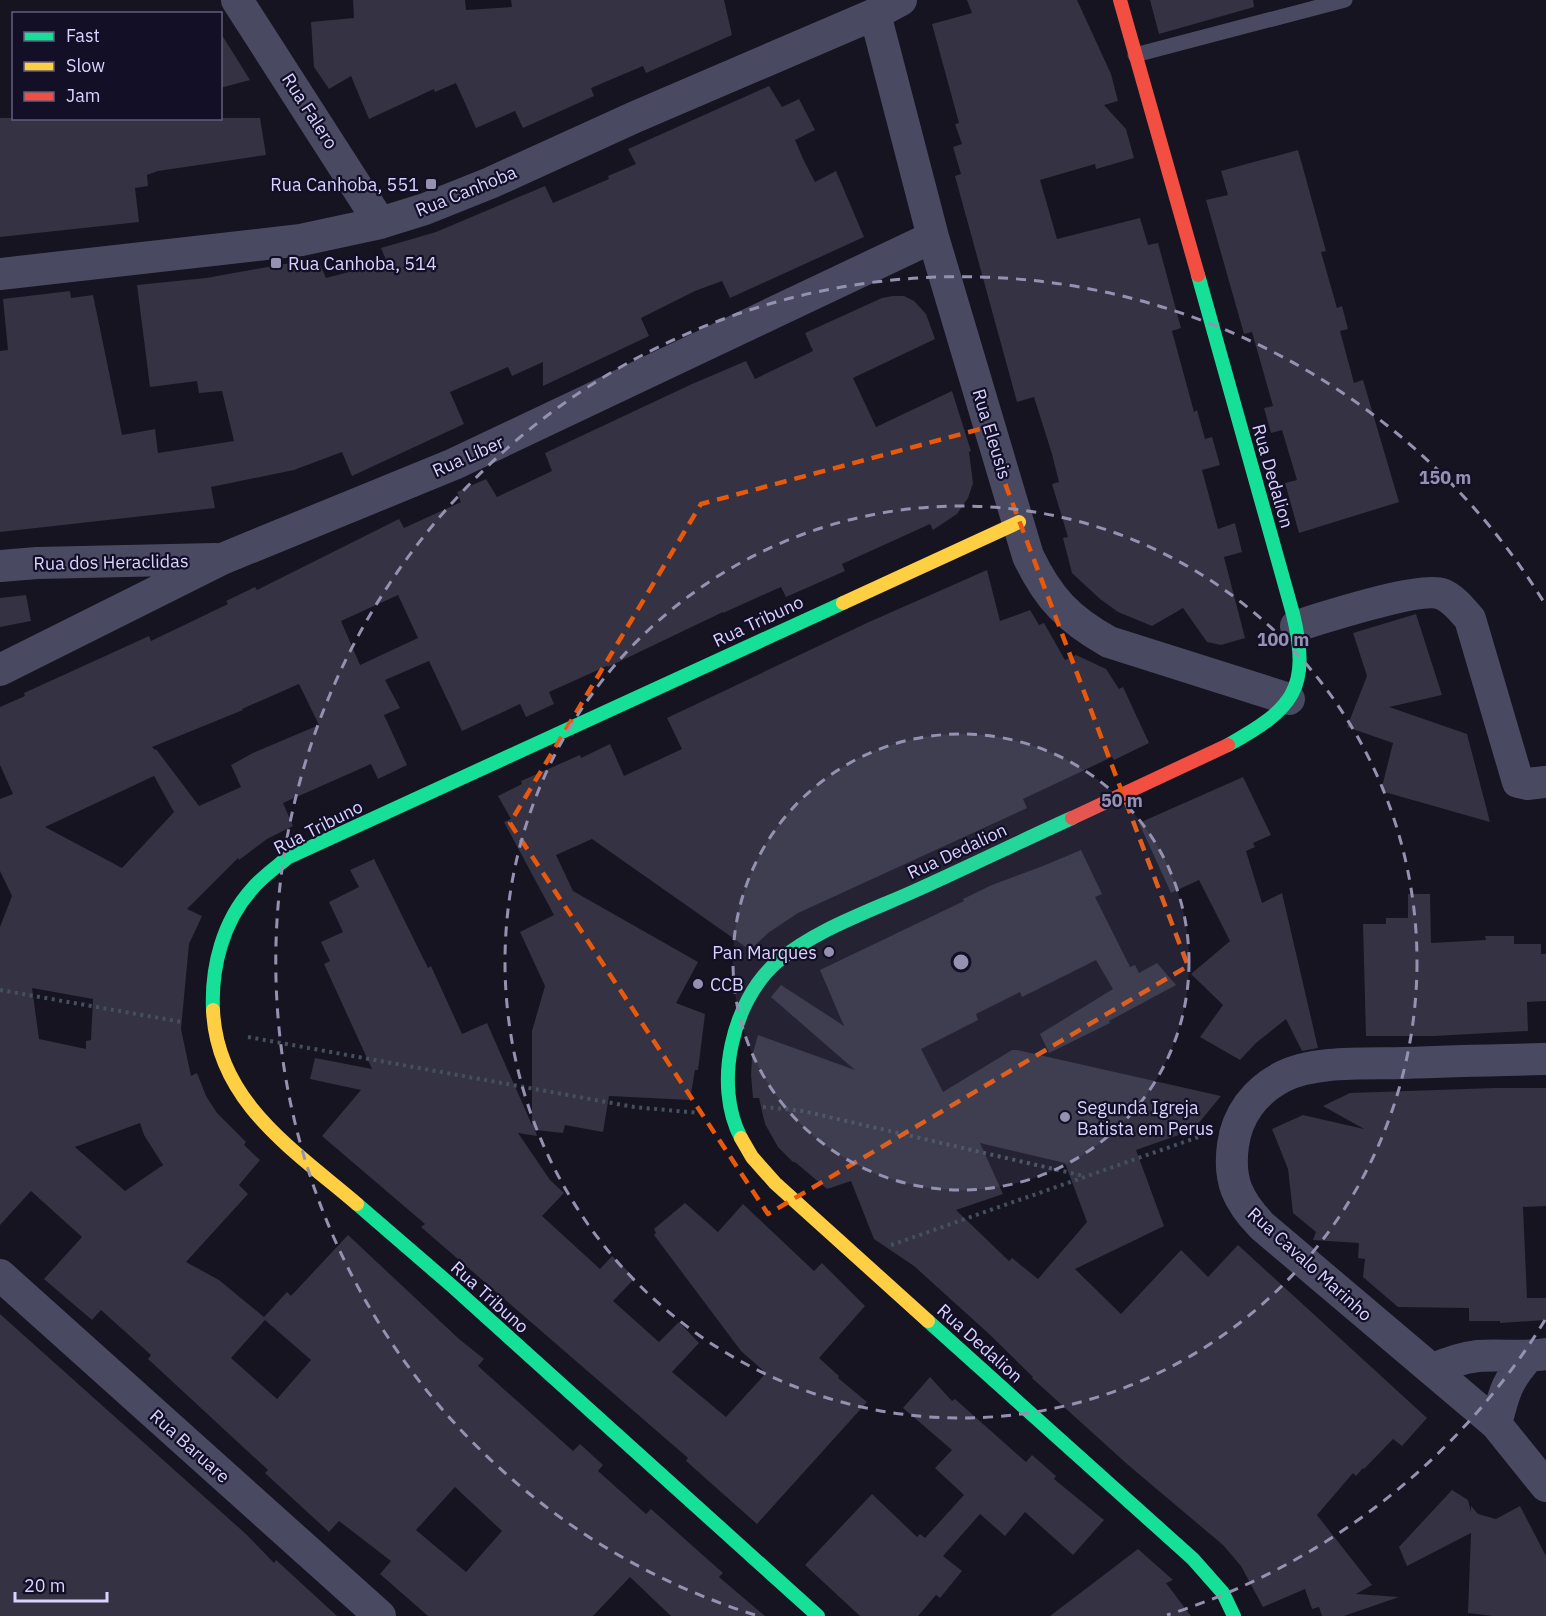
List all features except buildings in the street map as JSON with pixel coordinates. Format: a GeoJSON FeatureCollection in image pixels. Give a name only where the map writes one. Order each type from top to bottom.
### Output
{"type":"FeatureCollection","features":[{"type":"Feature","properties":{"kind":"street","name":"Rua Falero"},"geometry":{"type":"LineString","coordinates":[[237,0],[380,223]]}},
{"type":"Feature","properties":{"kind":"street","name":"Rua Dedalion"},"geometry":{"type":"LineString","coordinates":[[1120,0],[1296,626],[1301,659],[1300,676],[1294,691],[1283,707],[1263,723],[1209,754],[880,906],[798,947],[762,978],[746,1001],[735,1023],[729,1058],[729,1106],[740,1138],[756,1163],[1193,1559],[1223,1593],[1234,1616]]}},
{"type":"Feature","properties":{"kind":"street","name":"Rua Canhoba"},"geometry":{"type":"LineString","coordinates":[[0,274],[301,240],[380,223],[425,209],[490,183],[634,117],[888,7]]}},
{"type":"Feature","properties":{"kind":"street","name":"Rua Eleusis"},"geometry":{"type":"LineString","coordinates":[[888,7],[933,237],[1028,556],[1040,580],[1058,604],[1083,627],[1109,642],[1289,699]]}},
{"type":"Feature","properties":{"kind":"street","name":"Rua Líber"},"geometry":{"type":"LineString","coordinates":[[0,670],[222,559],[454,464],[933,237]]}},
{"type":"Feature","properties":{"kind":"street","name":"Rua Tribuno"},"geometry":{"type":"LineString","coordinates":[[818,1616],[452,1286],[262,1122],[239,1091],[225,1062],[215,1031],[212,1002],[213,974],[231,917],[249,891],[286,858],[1018,522]]}},
{"type":"Feature","properties":{"kind":"street","name":"Rua dos Heraclidas"},"geometry":{"type":"LineString","coordinates":[[0,566],[37,563],[222,559]]}},
{"type":"Feature","properties":{"kind":"street"},"geometry":{"type":"LineString","coordinates":[[1296,626],[1421,592],[1440,593],[1453,601],[1470,619],[1518,782],[1527,784],[1546,782]]}},
{"type":"Feature","properties":{"kind":"street","name":"Rua Cavalo Marinho"},"geometry":{"type":"LineString","coordinates":[[1546,1059],[1352,1064],[1299,1071],[1282,1077],[1253,1099],[1243,1112],[1238,1123],[1231,1160],[1236,1190],[1246,1210],[1271,1234],[1496,1424],[1546,1486]]}},
{"type":"Feature","properties":{"kind":"street","name":"Rua Baruare"},"geometry":{"type":"LineString","coordinates":[[0,1275],[380,1616]]}},
{"type":"Feature","properties":{"kind":"street"},"geometry":{"type":"LineString","coordinates":[[1432,1370],[1454,1360],[1479,1356],[1537,1355]]}},
{"type":"Feature","properties":{"kind":"street"},"geometry":{"type":"LineString","coordinates":[[1496,1424],[1506,1388],[1516,1370],[1537,1355]]}},
{"type":"Feature","properties":{"kind":"lane"},"geometry":{"type":"LineString","coordinates":[[1135,55],[1345,0]]}},
{"type":"Feature","properties":{"kind":"path"},"geometry":{"type":"LineString","coordinates":[[0,990],[634,1107],[701,1113],[729,1106],[803,1111],[1084,1176]]}},
{"type":"Feature","properties":{"kind":"path"},"geometry":{"type":"LineString","coordinates":[[858,1257],[1238,1123]]}},
{"type":"Feature","properties":{"kind":"highlighted area"},"geometry":{"type":"Polygon","coordinates":[[[984,428],[1188,966],[768,1214],[510,823],[701,504],[984,428]]]}},
{"type":"Feature","properties":{"kind":"traffic: fast"},"geometry":{"type":"LineString","coordinates":[[1198,275],[1293,614],[1300,661],[1292,694],[1282,708],[1268,720],[1228,745]]}},
{"type":"Feature","properties":{"kind":"traffic: fast"},"geometry":{"type":"LineString","coordinates":[[213,1010],[217,961],[233,915],[256,885],[287,858],[843,603]]}},
{"type":"Feature","properties":{"kind":"traffic: fast"},"geometry":{"type":"LineString","coordinates":[[741,1138],[728,1094],[728,1069],[732,1045],[738,1021],[748,999],[761,979],[777,962],[810,939],[845,921],[1072,818]]}},
{"type":"Feature","properties":{"kind":"traffic: fast"},"geometry":{"type":"LineString","coordinates":[[357,1204],[452,1286],[818,1616]]}},
{"type":"Feature","properties":{"kind":"traffic: fast"},"geometry":{"type":"LineString","coordinates":[[928,1321],[1193,1559],[1223,1593],[1234,1616]]}},
{"type":"Feature","properties":{"kind":"traffic: slow"},"geometry":{"type":"LineString","coordinates":[[843,603],[1019,522]]}},
{"type":"Feature","properties":{"kind":"traffic: slow"},"geometry":{"type":"LineString","coordinates":[[213,1010],[218,1043],[228,1072],[244,1098],[285,1143],[357,1204]]}},
{"type":"Feature","properties":{"kind":"traffic: slow"},"geometry":{"type":"LineString","coordinates":[[741,1138],[752,1157],[775,1183],[928,1321]]}},
{"type":"Feature","properties":{"kind":"traffic: jam"},"geometry":{"type":"LineString","coordinates":[[1120,0],[1198,275]]}},
{"type":"Feature","properties":{"kind":"traffic: jam"},"geometry":{"type":"LineString","coordinates":[[1072,818],[1228,745]]}},
{"type":"Feature","properties":{"kind":"place","name":"Rua Canhoba, 551"},"geometry":{"type":"Point","coordinates":[431,184]}},
{"type":"Feature","properties":{"kind":"place","name":"Rua Canhoba, 514"},"geometry":{"type":"Point","coordinates":[276,263]}},
{"type":"Feature","properties":{"kind":"place","name":"Pan Marques"},"geometry":{"type":"Point","coordinates":[829,952]}},
{"type":"Feature","properties":{"kind":"place","name":"CCB"},"geometry":{"type":"Point","coordinates":[698,984]}},
{"type":"Feature","properties":{"kind":"place","name":"Segunda Igreja Batista em Perus"},"geometry":{"type":"Point","coordinates":[1065,1117]}}]}
